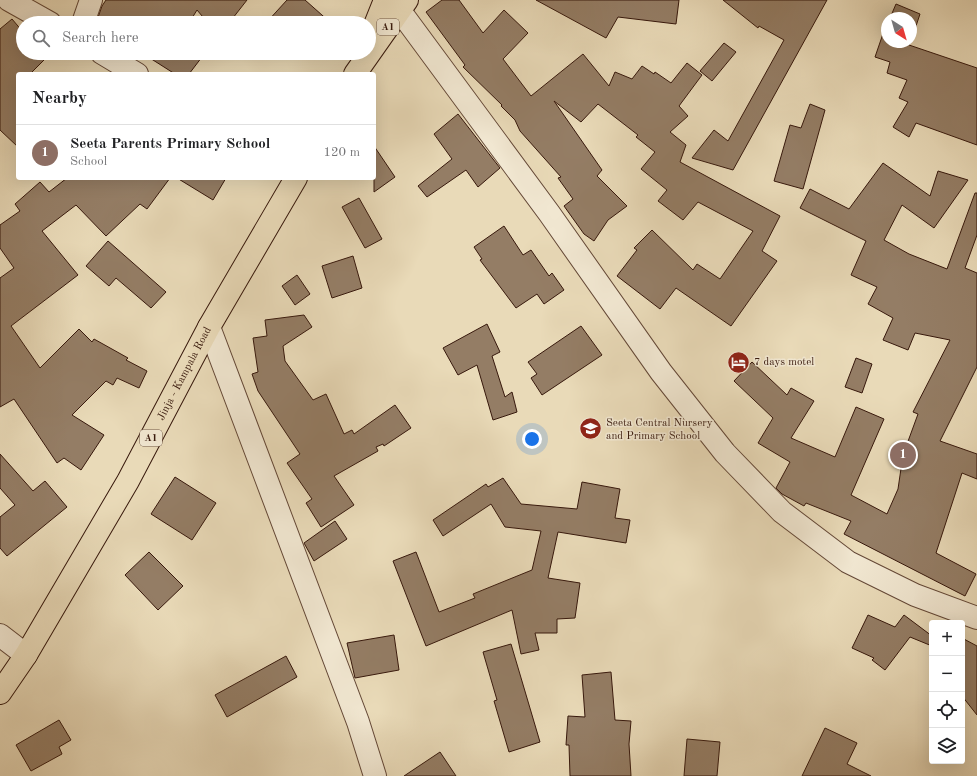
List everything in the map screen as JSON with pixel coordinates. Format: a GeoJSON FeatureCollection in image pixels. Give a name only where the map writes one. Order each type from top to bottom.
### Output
{"type":"FeatureCollection","features":[{"type":"Feature","properties":{"kind":"highway","name":"A1"},"geometry":{"type":"LineString","coordinates":[[376,32],[397,4]]}},
{"type":"Feature","properties":{"kind":"highway","name":"A1"},"geometry":{"type":"LineString","coordinates":[[376,38],[397,4]]}},
{"type":"Feature","properties":{"kind":"highway","name":"Jinja - Kampala Road"},"geometry":{"type":"LineString","coordinates":[[0,693],[26,655],[128,480],[209,327],[295,180]]}},
{"type":"Feature","properties":{"kind":"street"},"geometry":{"type":"LineString","coordinates":[[9,0],[38,16]]}},
{"type":"Feature","properties":{"kind":"street"},"geometry":{"type":"LineString","coordinates":[[85,16],[91,0]]}},
{"type":"Feature","properties":{"kind":"street"},"geometry":{"type":"LineString","coordinates":[[397,4],[549,213],[661,372],[725,453],[782,512],[848,562],[915,595],[977,618]]}},
{"type":"Feature","properties":{"kind":"street"},"geometry":{"type":"LineString","coordinates":[[114,60],[134,72]]}},
{"type":"Feature","properties":{"kind":"street"},"geometry":{"type":"LineString","coordinates":[[209,327],[358,722],[375,776]]}},
{"type":"Feature","properties":{"kind":"street"},"geometry":{"type":"LineString","coordinates":[[0,635],[26,655]]}},
{"type":"Feature","properties":{"kind":"building"},"geometry":{"type":"Polygon","coordinates":[[[106,0],[247,0],[234,16],[202,16],[197,10],[193,16],[98,16],[106,0]]]}},
{"type":"Feature","properties":{"kind":"building"},"geometry":{"type":"Polygon","coordinates":[[[287,0],[305,0],[323,16],[272,16],[287,0]]]}},
{"type":"Feature","properties":{"kind":"building"},"geometry":{"type":"Polygon","coordinates":[[[442,0],[459,0],[483,33],[504,10],[528,33],[503,59],[531,96],[583,54],[609,86],[615,72],[632,79],[642,66],[654,74],[655,72],[671,83],[687,63],[702,75],[679,106],[688,116],[670,132],[686,145],[680,162],[780,216],[762,251],[777,261],[731,326],[676,288],[660,309],[617,276],[637,250],[634,248],[652,230],[693,270],[697,264],[720,279],[753,231],[698,202],[683,220],[658,201],[667,190],[641,169],[655,152],[636,137],[638,135],[598,104],[581,122],[554,101],[602,170],[597,176],[627,206],[608,220],[594,241],[584,234],[564,206],[573,199],[558,178],[561,177],[520,131],[515,120],[501,106],[502,105],[463,67],[465,65],[426,12],[442,0]]]}},
{"type":"Feature","properties":{"kind":"building"},"geometry":{"type":"Polygon","coordinates":[[[536,0],[679,0],[676,24],[618,17],[606,38],[536,0]]]}},
{"type":"Feature","properties":{"kind":"building"},"geometry":{"type":"Polygon","coordinates":[[[723,0],[827,0],[733,170],[692,158],[714,130],[728,141],[784,40],[759,26],[758,28],[723,0]]]}},
{"type":"Feature","properties":{"kind":"building"},"geometry":{"type":"Polygon","coordinates":[[[896,4],[915,12],[893,12],[896,4]]]}},
{"type":"Feature","properties":{"kind":"building"},"geometry":{"type":"Polygon","coordinates":[[[917,13],[920,14],[917,23],[917,13]]]}},
{"type":"Feature","properties":{"kind":"building"},"geometry":{"type":"Polygon","coordinates":[[[12,19],[16,24],[16,60],[44,60],[32,72],[16,72],[16,145],[0,130],[0,29],[12,19]]]}},
{"type":"Feature","properties":{"kind":"building"},"geometry":{"type":"Polygon","coordinates":[[[881,40],[881,48],[917,48],[977,68],[977,145],[916,123],[909,137],[893,127],[908,102],[899,98],[907,80],[887,73],[890,62],[875,57],[881,40]]]}},
{"type":"Feature","properties":{"kind":"building"},"geometry":{"type":"Polygon","coordinates":[[[724,43],[736,52],[712,81],[700,71],[724,43]]]}},
{"type":"Feature","properties":{"kind":"building"},"geometry":{"type":"Polygon","coordinates":[[[153,60],[200,60],[191,72],[172,72],[153,60]]]}},
{"type":"Feature","properties":{"kind":"building"},"geometry":{"type":"Polygon","coordinates":[[[810,104],[825,110],[803,189],[774,181],[790,125],[801,128],[810,104]]]}},
{"type":"Feature","properties":{"kind":"building"},"geometry":{"type":"Polygon","coordinates":[[[458,114],[500,168],[478,187],[466,170],[427,197],[418,186],[452,159],[434,134],[458,114]]]}},
{"type":"Feature","properties":{"kind":"building"},"geometry":{"type":"Polygon","coordinates":[[[376,149],[395,177],[374,192],[374,180],[376,180],[376,149]]]}},
{"type":"Feature","properties":{"kind":"building"},"geometry":{"type":"Polygon","coordinates":[[[883,163],[930,196],[938,171],[968,180],[934,228],[902,205],[884,240],[909,254],[947,269],[975,193],[977,193],[977,235],[965,268],[977,273],[977,367],[940,441],[977,454],[977,479],[962,473],[936,553],[976,574],[965,596],[844,534],[851,521],[806,503],[804,506],[782,494],[776,488],[790,462],[758,443],[773,418],[734,381],[752,362],[787,395],[791,388],[814,401],[791,438],[835,457],[856,407],[884,419],[851,495],[887,514],[898,489],[903,455],[918,414],[913,412],[950,340],[915,333],[908,350],[883,340],[893,318],[868,304],[877,287],[851,275],[866,241],[800,208],[810,189],[849,209],[883,163]]]}},
{"type":"Feature","properties":{"kind":"building"},"geometry":{"type":"Polygon","coordinates":[[[64,180],[169,180],[147,209],[140,204],[106,236],[76,205],[42,231],[78,275],[11,326],[40,368],[79,329],[92,342],[94,339],[128,358],[126,360],[147,371],[139,388],[117,378],[113,385],[106,381],[72,415],[104,435],[81,470],[64,458],[57,463],[14,399],[0,407],[0,278],[14,268],[0,248],[0,225],[20,211],[15,204],[40,182],[49,192],[64,180]]]}},
{"type":"Feature","properties":{"kind":"building"},"geometry":{"type":"Polygon","coordinates":[[[180,180],[225,180],[213,200],[180,180]]]}},
{"type":"Feature","properties":{"kind":"building"},"geometry":{"type":"Polygon","coordinates":[[[359,198],[382,239],[365,248],[342,207],[359,198]]]}},
{"type":"Feature","properties":{"kind":"building"},"geometry":{"type":"Polygon","coordinates":[[[504,226],[523,255],[531,250],[549,276],[552,273],[564,290],[544,304],[537,294],[516,308],[480,260],[482,259],[474,247],[504,226]]]}},
{"type":"Feature","properties":{"kind":"building"},"geometry":{"type":"Polygon","coordinates":[[[108,241],[166,292],[151,308],[116,278],[109,286],[86,266],[108,241]]]}},
{"type":"Feature","properties":{"kind":"building"},"geometry":{"type":"Polygon","coordinates":[[[353,256],[362,288],[332,298],[322,266],[353,256]]]}},
{"type":"Feature","properties":{"kind":"building"},"geometry":{"type":"Polygon","coordinates":[[[297,275],[310,294],[295,305],[282,286],[297,275]]]}},
{"type":"Feature","properties":{"kind":"building"},"geometry":{"type":"Polygon","coordinates":[[[304,315],[312,327],[283,346],[285,361],[313,400],[326,394],[344,434],[352,430],[354,434],[395,405],[411,428],[384,446],[383,444],[376,447],[378,451],[334,476],[354,505],[321,527],[306,503],[312,499],[287,463],[300,454],[258,391],[252,374],[258,372],[253,338],[267,336],[265,320],[304,315]]]}},
{"type":"Feature","properties":{"kind":"building"},"geometry":{"type":"Polygon","coordinates":[[[487,324],[500,352],[492,356],[505,397],[512,392],[517,412],[493,420],[477,365],[458,375],[443,348],[487,324]]]}},
{"type":"Feature","properties":{"kind":"building"},"geometry":{"type":"Polygon","coordinates":[[[581,326],[602,355],[542,395],[531,378],[537,374],[528,362],[581,326]]]}},
{"type":"Feature","properties":{"kind":"building"},"geometry":{"type":"Polygon","coordinates":[[[856,358],[872,364],[862,393],[845,387],[856,358]]]}},
{"type":"Feature","properties":{"kind":"building"},"geometry":{"type":"Polygon","coordinates":[[[0,454],[33,491],[45,481],[67,507],[7,556],[0,548],[0,517],[15,505],[0,488],[0,454]]]}},
{"type":"Feature","properties":{"kind":"building"},"geometry":{"type":"Polygon","coordinates":[[[175,477],[216,503],[192,540],[151,514],[175,477]]]}},
{"type":"Feature","properties":{"kind":"building"},"geometry":{"type":"Polygon","coordinates":[[[503,478],[521,504],[577,509],[582,482],[620,489],[615,518],[630,520],[626,543],[558,532],[548,578],[580,583],[575,618],[557,619],[557,633],[535,633],[539,650],[521,654],[512,610],[426,646],[393,561],[416,552],[439,612],[475,598],[473,594],[532,570],[541,531],[505,527],[491,504],[443,536],[433,520],[486,484],[488,487],[503,478]]]}},
{"type":"Feature","properties":{"kind":"building"},"geometry":{"type":"Polygon","coordinates":[[[335,521],[347,539],[314,561],[304,543],[335,521]]]}},
{"type":"Feature","properties":{"kind":"building"},"geometry":{"type":"Polygon","coordinates":[[[149,552],[183,586],[158,610],[125,575],[149,552]]]}},
{"type":"Feature","properties":{"kind":"building"},"geometry":{"type":"Polygon","coordinates":[[[868,615],[895,627],[904,615],[929,634],[929,645],[910,637],[885,670],[872,660],[874,658],[852,648],[868,615]]]}},
{"type":"Feature","properties":{"kind":"building"},"geometry":{"type":"Polygon","coordinates":[[[394,635],[399,670],[355,678],[347,643],[394,635]]]}},
{"type":"Feature","properties":{"kind":"building"},"geometry":{"type":"Polygon","coordinates":[[[965,640],[977,646],[977,715],[965,700],[965,640]]]}},
{"type":"Feature","properties":{"kind":"building"},"geometry":{"type":"Polygon","coordinates":[[[511,644],[540,742],[509,752],[494,701],[497,700],[483,652],[511,644]]]}},
{"type":"Feature","properties":{"kind":"building"},"geometry":{"type":"Polygon","coordinates":[[[286,656],[297,677],[227,717],[215,695],[286,656]]]}},
{"type":"Feature","properties":{"kind":"building"},"geometry":{"type":"Polygon","coordinates":[[[611,672],[615,720],[631,721],[629,744],[631,776],[570,776],[569,745],[566,745],[568,716],[585,717],[582,675],[611,672]]]}},
{"type":"Feature","properties":{"kind":"building"},"geometry":{"type":"Polygon","coordinates":[[[59,720],[71,740],[59,747],[62,754],[31,771],[16,745],[59,720]]]}},
{"type":"Feature","properties":{"kind":"building"},"geometry":{"type":"Polygon","coordinates":[[[825,728],[857,743],[847,764],[871,776],[802,776],[825,728]]]}},
{"type":"Feature","properties":{"kind":"building"},"geometry":{"type":"Polygon","coordinates":[[[687,739],[720,742],[717,776],[684,776],[687,739]]]}},
{"type":"Feature","properties":{"kind":"building"},"geometry":{"type":"Polygon","coordinates":[[[440,752],[456,776],[404,776],[440,752]]]}},
{"type":"Feature","properties":{"kind":"place","name":"7 days motel"},"geometry":{"type":"Point","coordinates":[739,362]}},
{"type":"Feature","properties":{"kind":"place","name":"Seeta Central Nursery and Primary School"},"geometry":{"type":"Point","coordinates":[591,429]}},
{"type":"Feature","properties":{"kind":"place","name":"Seeta Parents Primary School"},"geometry":{"type":"Point","coordinates":[903,455]}}]}
